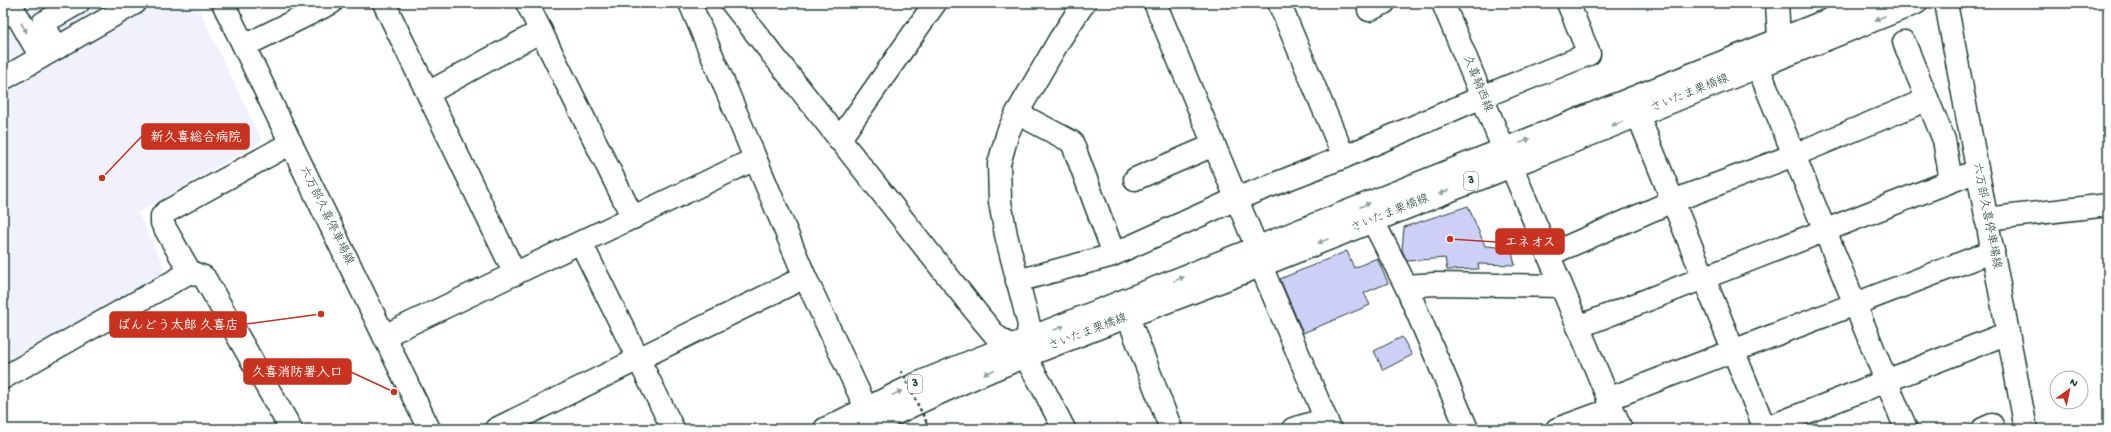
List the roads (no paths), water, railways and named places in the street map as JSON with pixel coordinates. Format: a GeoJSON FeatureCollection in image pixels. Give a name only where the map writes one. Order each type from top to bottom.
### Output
{"type":"FeatureCollection","features":[{"type":"Feature","properties":{"kind":"street"},"geometry":{"type":"LineString","coordinates":[[49,52],[43,23],[78,3]]}},
{"type":"Feature","properties":{"kind":"street","name":"六万部久喜停車場線"},"geometry":{"type":"LineString","coordinates":[[223,3],[429,429]]}},
{"type":"Feature","properties":{"kind":"street"},"geometry":{"type":"LineString","coordinates":[[244,46],[331,3]]}},
{"type":"Feature","properties":{"kind":"street"},"geometry":{"type":"LineString","coordinates":[[384,3],[515,274]]}},
{"type":"Feature","properties":{"kind":"street"},"geometry":{"type":"LineString","coordinates":[[527,3],[633,218]]}},
{"type":"Feature","properties":{"kind":"street"},"geometry":{"type":"LineString","coordinates":[[690,3],[755,159],[870,423]]}},
{"type":"Feature","properties":{"kind":"street"},"geometry":{"type":"LineString","coordinates":[[732,3],[995,335],[1020,348],[1041,384],[1064,429]]}},
{"type":"Feature","properties":{"kind":"street"},"geometry":{"type":"LineString","coordinates":[[839,140],[935,3]]}},
{"type":"Feature","properties":{"kind":"street"},"geometry":{"type":"LineString","coordinates":[[1020,348],[1029,325],[1006,235],[998,182],[999,164],[1008,132],[1017,113],[1060,39],[1084,3]]}},
{"type":"Feature","properties":{"kind":"street"},"geometry":{"type":"LineString","coordinates":[[1155,3],[1328,424],[1292,429]]}},
{"type":"Feature","properties":{"kind":"street"},"geometry":{"type":"LineString","coordinates":[[1280,3],[1344,157]]}},
{"type":"Feature","properties":{"kind":"street","name":"久喜騎西線"},"geometry":{"type":"LineString","coordinates":[[1443,3],[1621,429]]}},
{"type":"Feature","properties":{"kind":"street"},"geometry":{"type":"LineString","coordinates":[[1017,281],[1114,254],[1236,199],[1344,157],[1482,97],[1589,54],[1568,3]]}},
{"type":"Feature","properties":{"kind":"street"},"geometry":{"type":"LineString","coordinates":[[1777,3],[1779,38],[1758,67],[1826,230],[1906,429]]}},
{"type":"Feature","properties":{"kind":"street","name":"さいたま栗橋線"},"geometry":{"type":"LineString","coordinates":[[825,429],[870,423],[1020,348],[1259,257],[1507,157],[1779,38],[1872,3]]}},
{"type":"Feature","properties":{"kind":"street","name":"さいたま栗橋線"},"geometry":{"type":"LineString","coordinates":[[1020,348],[1128,317],[1259,257],[1373,221],[1507,157],[1638,115],[1916,3]]}},
{"type":"Feature","properties":{"kind":"street","name":"六万部久喜停車場線"},"geometry":{"type":"LineString","coordinates":[[1946,3],[2026,429]]}},
{"type":"Feature","properties":{"kind":"street"},"geometry":{"type":"LineString","coordinates":[[3,79],[49,52],[118,6]]}},
{"type":"Feature","properties":{"kind":"street"},"geometry":{"type":"LineString","coordinates":[[3,16],[14,10],[49,52]]}},
{"type":"Feature","properties":{"kind":"street"},"geometry":{"type":"LineString","coordinates":[[428,93],[541,31]]}},
{"type":"Feature","properties":{"kind":"street"},"geometry":{"type":"LineString","coordinates":[[1904,42],[1926,100],[1944,140],[1951,181]]}},
{"type":"Feature","properties":{"kind":"street"},"geometry":{"type":"LineString","coordinates":[[1548,255],[1673,201],[1794,155],[1926,100]]}},
{"type":"Feature","properties":{"kind":"street"},"geometry":{"type":"LineString","coordinates":[[1017,113],[1072,142],[1114,254]]}},
{"type":"Feature","properties":{"kind":"street"},"geometry":{"type":"LineString","coordinates":[[1638,115],[1764,429],[2008,333]]}},
{"type":"Feature","properties":{"kind":"street"},"geometry":{"type":"LineString","coordinates":[[291,143],[166,212],[162,216],[162,223],[190,272],[204,277],[291,429]]}},
{"type":"Feature","properties":{"kind":"street"},"geometry":{"type":"LineString","coordinates":[[1135,179],[1214,145]]}},
{"type":"Feature","properties":{"kind":"street"},"geometry":{"type":"LineString","coordinates":[[384,336],[755,159]]}},
{"type":"Feature","properties":{"kind":"street"},"geometry":{"type":"LineString","coordinates":[[1578,327],[1977,171]]}},
{"type":"Feature","properties":{"kind":"street"},"geometry":{"type":"LineString","coordinates":[[1986,219],[2108,205]]}},
{"type":"Feature","properties":{"kind":"street"},"geometry":{"type":"LineString","coordinates":[[1373,221],[1406,286],[1467,429]]}},
{"type":"Feature","properties":{"kind":"street"},"geometry":{"type":"LineString","coordinates":[[581,243],[673,429]]}},
{"type":"Feature","properties":{"kind":"street"},"geometry":{"type":"LineString","coordinates":[[1557,429],[1610,404],[1733,351],[1993,251]]}},
{"type":"Feature","properties":{"kind":"street"},"geometry":{"type":"LineString","coordinates":[[3,378],[190,272]]}},
{"type":"Feature","properties":{"kind":"street"},"geometry":{"type":"LineString","coordinates":[[496,429],[806,277]]}},
{"type":"Feature","properties":{"kind":"street"},"geometry":{"type":"LineString","coordinates":[[1406,286],[1435,284],[1561,286]]}},
{"type":"Feature","properties":{"kind":"street"},"geometry":{"type":"LineString","coordinates":[[1128,317],[1171,429]]}},
{"type":"Feature","properties":{"kind":"street"},"geometry":{"type":"LineString","coordinates":[[1983,429],[1992,425],[1993,429]]}},
{"type":"Feature","properties":{"kind":"place","name":"新久喜総合病院"},"geometry":{"type":"Point","coordinates":[102,178]}},
{"type":"Feature","properties":{"kind":"place","name":"エネオス"},"geometry":{"type":"Point","coordinates":[1450,239]}},
{"type":"Feature","properties":{"kind":"place","name":"ばんどう太郎 久喜店"},"geometry":{"type":"Point","coordinates":[321,314]}},
{"type":"Feature","properties":{"kind":"place","name":"久喜消防署入口"},"geometry":{"type":"Point","coordinates":[394,392]}}]}
